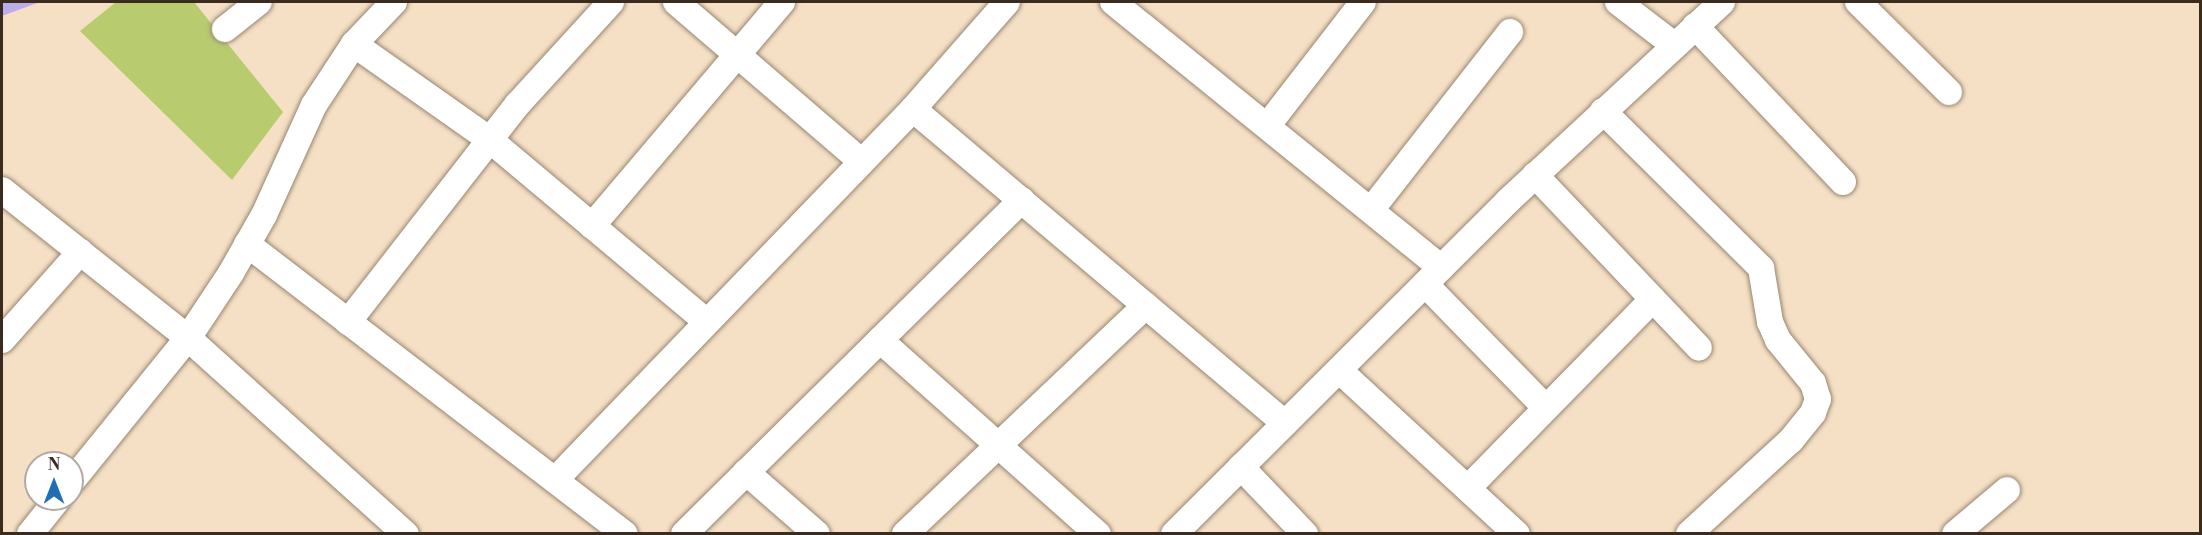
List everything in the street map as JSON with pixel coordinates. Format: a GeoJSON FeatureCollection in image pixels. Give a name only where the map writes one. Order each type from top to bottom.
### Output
{"type":"FeatureCollection","features":[{"type":"Feature","properties":{"kind":"street"},"geometry":{"type":"LineString","coordinates":[[225,29],[259,2]]}},
{"type":"Feature","properties":{"kind":"street"},"geometry":{"type":"LineString","coordinates":[[84,467],[188,338],[247,244],[314,105],[354,44],[394,2]]}},
{"type":"Feature","properties":{"kind":"street"},"geometry":{"type":"LineString","coordinates":[[348,322],[490,140],[611,2]]}},
{"type":"Feature","properties":{"kind":"street"},"geometry":{"type":"LineString","coordinates":[[676,2],[862,162]]}},
{"type":"Feature","properties":{"kind":"street"},"geometry":{"type":"LineString","coordinates":[[592,226],[735,52],[782,2]]}},
{"type":"Feature","properties":{"kind":"street"},"geometry":{"type":"LineString","coordinates":[[555,480],[913,109],[1007,2]]}},
{"type":"Feature","properties":{"kind":"street"},"geometry":{"type":"LineString","coordinates":[[1113,2],[1371,210],[1433,276],[1546,408]]}},
{"type":"Feature","properties":{"kind":"street"},"geometry":{"type":"LineString","coordinates":[[1268,125],[1363,2]]}},
{"type":"Feature","properties":{"kind":"street"},"geometry":{"type":"LineString","coordinates":[[1618,2],[1674,45]]}},
{"type":"Feature","properties":{"kind":"street"},"geometry":{"type":"LineString","coordinates":[[1174,534],[1535,175],[1722,2]]}},
{"type":"Feature","properties":{"kind":"street"},"geometry":{"type":"LineString","coordinates":[[1858,2],[1949,92]]}},
{"type":"Feature","properties":{"kind":"street"},"geometry":{"type":"LineString","coordinates":[[1695,26],[1843,182]]}},
{"type":"Feature","properties":{"kind":"street"},"geometry":{"type":"LineString","coordinates":[[1371,210],[1510,32]]}},
{"type":"Feature","properties":{"kind":"street"},"geometry":{"type":"LineString","coordinates":[[354,44],[490,140],[706,322]]}},
{"type":"Feature","properties":{"kind":"street"},"geometry":{"type":"LineString","coordinates":[[913,109],[1285,423]]}},
{"type":"Feature","properties":{"kind":"street"},"geometry":{"type":"LineString","coordinates":[[1603,111],[1761,268],[1770,322],[1778,340],[1814,383],[1818,399],[1813,413],[1790,441],[1689,534]]}},
{"type":"Feature","properties":{"kind":"street"},"geometry":{"type":"LineString","coordinates":[[1535,175],[1699,348]]}},
{"type":"Feature","properties":{"kind":"street"},"geometry":{"type":"LineString","coordinates":[[2,190],[188,338],[406,534]]}},
{"type":"Feature","properties":{"kind":"street"},"geometry":{"type":"LineString","coordinates":[[684,534],[1022,200]]}},
{"type":"Feature","properties":{"kind":"street"},"geometry":{"type":"LineString","coordinates":[[247,244],[626,534]]}},
{"type":"Feature","properties":{"kind":"street"},"geometry":{"type":"LineString","coordinates":[[2,340],[80,252]]}},
{"type":"Feature","properties":{"kind":"street"},"geometry":{"type":"LineString","coordinates":[[1468,488],[1653,299]]}},
{"type":"Feature","properties":{"kind":"street"},"geometry":{"type":"LineString","coordinates":[[904,534],[1146,304]]}},
{"type":"Feature","properties":{"kind":"street"},"geometry":{"type":"LineString","coordinates":[[880,340],[1098,534]]}},
{"type":"Feature","properties":{"kind":"street"},"geometry":{"type":"LineString","coordinates":[[1339,369],[1517,534]]}},
{"type":"Feature","properties":{"kind":"street"},"geometry":{"type":"LineString","coordinates":[[1241,468],[1305,534]]}},
{"type":"Feature","properties":{"kind":"street"},"geometry":{"type":"LineString","coordinates":[[746,472],[817,534]]}},
{"type":"Feature","properties":{"kind":"street"},"geometry":{"type":"LineString","coordinates":[[1955,534],[2007,490]]}},
{"type":"Feature","properties":{"kind":"street"},"geometry":{"type":"LineString","coordinates":[[30,534],[48,511]]}},
{"type":"Feature","properties":{"kind":"green space"},"geometry":{"type":"Polygon","coordinates":[[[116,2],[194,2],[283,112],[232,180],[80,31],[116,2]]]}},
{"type":"Feature","properties":{"kind":"building"},"geometry":{"type":"Polygon","coordinates":[[[2,2],[40,2],[2,16],[2,2]]]}}]}
